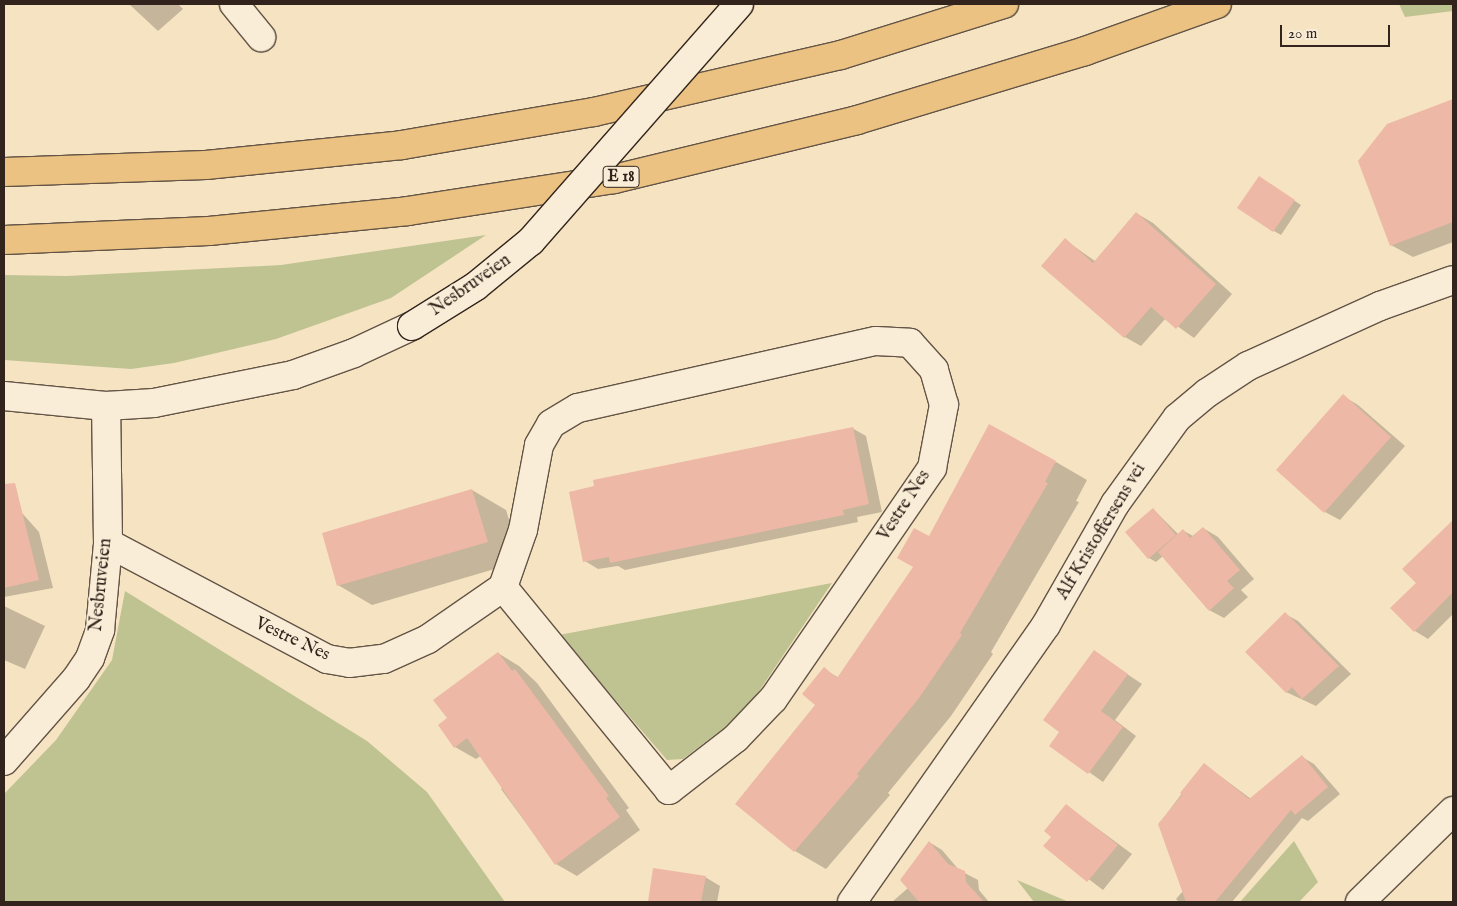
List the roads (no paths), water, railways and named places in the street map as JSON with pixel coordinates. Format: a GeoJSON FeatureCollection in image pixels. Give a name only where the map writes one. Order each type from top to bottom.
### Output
{"type":"FeatureCollection","features":[{"type":"Feature","properties":{"kind":"highway"},"geometry":{"type":"LineString","coordinates":[[4,172],[206,165],[402,145],[594,112],[841,55],[1004,4]]}},
{"type":"Feature","properties":{"kind":"highway","name":"E 18"},"geometry":{"type":"LineString","coordinates":[[4,240],[219,230],[408,211],[614,179],[857,120],[1085,51],[1217,4]]}},
{"type":"Feature","properties":{"kind":"street"},"geometry":{"type":"LineString","coordinates":[[234,4],[261,37]]}},
{"type":"Feature","properties":{"kind":"street","name":"Nesbruveien"},"geometry":{"type":"LineString","coordinates":[[4,396],[106,406],[154,404],[293,375],[354,353],[412,326],[476,286],[531,241],[739,4]]}},
{"type":"Feature","properties":{"kind":"street","name":"Alf Kristoffersens vei"},"geometry":{"type":"LineString","coordinates":[[852,902],[1046,625],[1115,504],[1177,418],[1207,393],[1248,366],[1380,306],[1453,280]]}},
{"type":"Feature","properties":{"kind":"street","name":"Vestre Nes"},"geometry":{"type":"LineString","coordinates":[[108,544],[298,646],[327,659],[349,663],[384,658],[428,639],[503,587],[523,530],[539,445],[551,424],[578,408],[876,341],[910,342],[934,370],[944,405],[932,468],[774,699],[736,738],[669,790],[503,587]]}},
{"type":"Feature","properties":{"kind":"street","name":"Nesbruveien"},"geometry":{"type":"LineString","coordinates":[[4,761],[76,680],[90,658],[100,630],[108,544],[106,406]]}},
{"type":"Feature","properties":{"kind":"street"},"geometry":{"type":"LineString","coordinates":[[1360,902],[1453,811]]}}]}
